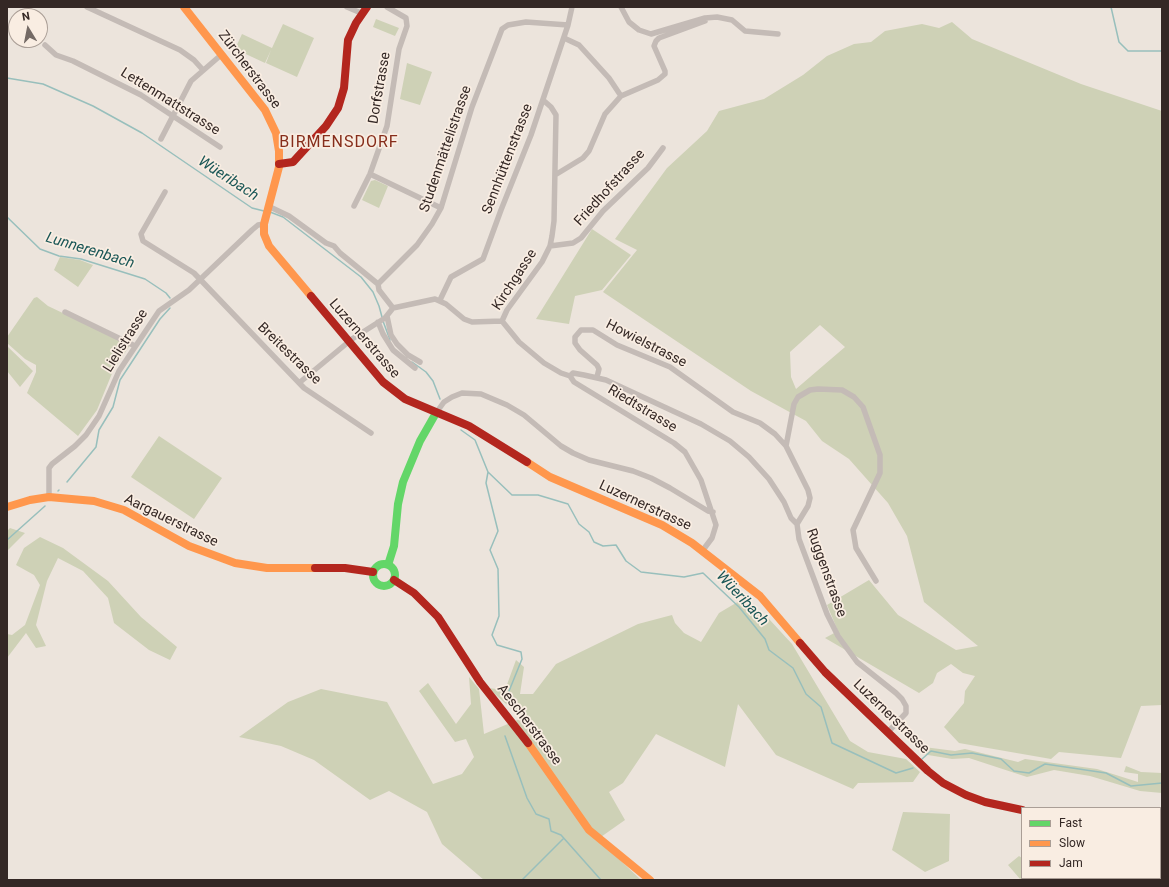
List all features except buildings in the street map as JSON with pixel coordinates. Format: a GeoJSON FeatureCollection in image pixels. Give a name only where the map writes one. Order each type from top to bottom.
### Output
{"type":"FeatureCollection","features":[{"type":"Feature","properties":{"kind":"main road","name":"Zürcherstrasse"},"geometry":{"type":"LineString","coordinates":[[184,7],[258,100],[272,122],[278,141],[279,164],[264,224]]}},
{"type":"Feature","properties":{"kind":"main road"},"geometry":{"type":"LineString","coordinates":[[279,164],[288,164],[293,162],[326,126],[338,108],[345,83],[348,40],[364,10]]}},
{"type":"Feature","properties":{"kind":"main road","name":"Luzernerstrasse"},"geometry":{"type":"LineString","coordinates":[[264,224],[265,237],[272,252],[375,373],[394,391],[405,399],[469,426],[550,477],[662,525],[703,550],[760,596],[825,672],[928,771],[943,783],[966,795],[986,802],[1021,810]]}},
{"type":"Feature","properties":{"kind":"main road"},"geometry":{"type":"LineString","coordinates":[[388,565],[395,541],[398,500],[403,482],[420,442],[436,413]]}},
{"type":"Feature","properties":{"kind":"main road","name":"Aargauerstrasse"},"geometry":{"type":"LineString","coordinates":[[7,507],[30,500],[49,498],[83,499],[109,505],[132,514],[206,553],[235,563],[267,568],[340,568],[373,572]]}},
{"type":"Feature","properties":{"kind":"main road"},"geometry":{"type":"LineString","coordinates":[[379,565],[388,565],[394,571],[394,580],[390,585],[381,586],[374,581],[373,572],[379,565]]}},
{"type":"Feature","properties":{"kind":"main road","name":"Aescherstrasse"},"geometry":{"type":"LineString","coordinates":[[394,580],[414,593],[438,617],[480,682],[530,746],[589,830],[650,880]]}},
{"type":"Feature","properties":{"kind":"street"},"geometry":{"type":"LineString","coordinates":[[87,7],[180,50],[194,60],[203,70]]}},
{"type":"Feature","properties":{"kind":"street"},"geometry":{"type":"LineString","coordinates":[[347,7],[364,10]]}},
{"type":"Feature","properties":{"kind":"street","name":"Dorfstrasse"},"geometry":{"type":"LineString","coordinates":[[354,206],[370,174],[391,110],[399,49],[408,26],[406,18],[387,7]]}},
{"type":"Feature","properties":{"kind":"street","name":"Sennhüttenstrasse"},"geometry":{"type":"LineString","coordinates":[[440,300],[451,277],[484,259],[501,210],[528,143],[564,38],[572,7]]}},
{"type":"Feature","properties":{"kind":"street"},"geometry":{"type":"LineString","coordinates":[[621,7],[629,22],[639,30],[652,34],[706,18],[717,17],[732,20],[745,31],[778,34]]}},
{"type":"Feature","properties":{"kind":"street"},"geometry":{"type":"LineString","coordinates":[[555,175],[583,158],[589,151],[605,114],[621,96],[658,80],[665,74],[654,46],[656,41],[659,38],[704,21]]}},
{"type":"Feature","properties":{"kind":"street","name":"Studenmättelistrasse"},"geometry":{"type":"LineString","coordinates":[[378,284],[417,245],[441,208],[472,107],[502,28],[508,25],[526,22],[568,25]]}},
{"type":"Feature","properties":{"kind":"street"},"geometry":{"type":"LineString","coordinates":[[564,38],[579,45],[609,78],[621,96]]}},
{"type":"Feature","properties":{"kind":"street","name":"Lettenmattstrasse"},"geometry":{"type":"LineString","coordinates":[[48,48],[56,55],[73,61],[141,94],[173,117],[220,147]]}},
{"type":"Feature","properties":{"kind":"street"},"geometry":{"type":"LineString","coordinates":[[161,139],[191,81],[221,55]]}},
{"type":"Feature","properties":{"kind":"street","name":"Kirchgasse"},"geometry":{"type":"LineString","coordinates":[[440,300],[468,321],[478,323],[502,321],[507,310],[542,262],[550,246],[554,221],[556,116],[551,107],[543,100]]}},
{"type":"Feature","properties":{"kind":"street","name":"Friedhofstrasse"},"geometry":{"type":"LineString","coordinates":[[550,246],[573,243],[581,238],[603,211],[648,168],[663,148]]}},
{"type":"Feature","properties":{"kind":"street"},"geometry":{"type":"LineString","coordinates":[[370,174],[441,208]]}},
{"type":"Feature","properties":{"kind":"street","name":"Breitestrasse"},"geometry":{"type":"LineString","coordinates":[[165,192],[141,234],[141,238],[194,273],[299,383],[315,396],[371,433]]}},
{"type":"Feature","properties":{"kind":"street"},"geometry":{"type":"LineString","coordinates":[[267,210],[289,216],[326,243],[334,246],[346,258],[378,284],[379,290],[393,308]]}},
{"type":"Feature","properties":{"kind":"street","name":"Lielistrasse"},"geometry":{"type":"LineString","coordinates":[[49,498],[49,468],[86,435],[100,416],[119,371],[159,311],[184,294],[258,225],[264,224]]}},
{"type":"Feature","properties":{"kind":"street"},"geometry":{"type":"LineString","coordinates":[[299,383],[348,342],[383,319],[393,308],[428,299],[440,300]]}},
{"type":"Feature","properties":{"kind":"street"},"geometry":{"type":"LineString","coordinates":[[65,312],[135,346]]}},
{"type":"Feature","properties":{"kind":"street"},"geometry":{"type":"LineString","coordinates":[[383,319],[397,344],[408,355],[420,362]]}},
{"type":"Feature","properties":{"kind":"street"},"geometry":{"type":"LineString","coordinates":[[383,319],[383,334],[393,350],[415,368]]}},
{"type":"Feature","properties":{"kind":"street","name":"Riedtstrasse"},"geometry":{"type":"LineString","coordinates":[[502,321],[531,353],[561,373],[570,376],[574,382],[674,443],[685,452],[701,480],[713,512],[716,525],[714,534],[703,550]]}},
{"type":"Feature","properties":{"kind":"street","name":"Howielstrasse"},"geometry":{"type":"LineString","coordinates":[[597,377],[599,369],[597,365],[580,350],[575,343],[575,337],[581,330],[593,330],[617,345],[670,367],[733,412],[760,423],[775,434],[786,446]]}},
{"type":"Feature","properties":{"kind":"street","name":"Ruggenstrasse"},"geometry":{"type":"LineString","coordinates":[[570,376],[573,373],[597,377],[701,424],[730,441],[749,457],[769,479],[784,502],[791,518],[797,524],[797,533],[801,546],[827,614],[838,636],[857,662],[896,693],[906,706],[906,713],[888,732]]}},
{"type":"Feature","properties":{"kind":"street"},"geometry":{"type":"LineString","coordinates":[[797,524],[808,506],[810,498],[808,490],[786,446],[794,404],[803,393],[818,389],[842,390],[854,397],[863,408],[880,455],[881,465],[873,490],[852,530],[856,548],[876,581]]}},
{"type":"Feature","properties":{"kind":"street"},"geometry":{"type":"LineString","coordinates":[[436,413],[444,402],[452,397],[462,393],[481,394],[507,405],[524,415],[560,446],[573,453],[589,460],[633,471],[651,478],[708,511],[713,512]]}},
{"type":"Feature","properties":{"kind":"green space"},"geometry":{"type":"Polygon","coordinates":[[[376,19],[399,28],[395,36],[373,27],[376,19]]]}},
{"type":"Feature","properties":{"kind":"green space"},"geometry":{"type":"Polygon","coordinates":[[[952,22],[972,39],[1081,84],[1162,111],[1162,705],[1141,706],[1121,758],[1059,752],[1051,759],[959,743],[944,727],[964,703],[965,691],[975,676],[963,673],[951,664],[937,673],[933,683],[919,693],[825,638],[838,631],[827,605],[869,580],[898,615],[956,650],[978,646],[924,602],[907,536],[888,503],[849,459],[822,441],[806,421],[751,391],[603,292],[637,250],[615,239],[667,168],[707,131],[719,111],[764,99],[803,75],[827,56],[854,44],[871,42],[885,31],[922,24],[939,28],[952,22]],[[820,325],[790,352],[791,377],[796,389],[845,347],[820,325]]]}},
{"type":"Feature","properties":{"kind":"green space"},"geometry":{"type":"Polygon","coordinates":[[[283,24],[314,38],[297,77],[266,63],[271,50],[265,63],[235,49],[242,34],[272,48],[283,24]]]}},
{"type":"Feature","properties":{"kind":"green space"},"geometry":{"type":"Polygon","coordinates":[[[407,63],[432,72],[420,105],[400,99],[407,63]]]}},
{"type":"Feature","properties":{"kind":"green space"},"geometry":{"type":"Polygon","coordinates":[[[375,180],[388,186],[379,208],[362,200],[371,181],[375,180]]]}},
{"type":"Feature","properties":{"kind":"green space"},"geometry":{"type":"Polygon","coordinates":[[[592,229],[631,255],[602,290],[575,296],[569,324],[536,319],[592,229]]]}},
{"type":"Feature","properties":{"kind":"green space"},"geometry":{"type":"Polygon","coordinates":[[[60,257],[80,260],[93,265],[78,287],[54,270],[60,257]]]}},
{"type":"Feature","properties":{"kind":"green space"},"geometry":{"type":"Polygon","coordinates":[[[37,297],[48,306],[130,345],[113,371],[97,410],[78,436],[27,393],[36,372],[36,365],[25,359],[7,343],[7,337],[34,298],[37,297]]]}},
{"type":"Feature","properties":{"kind":"green space"},"geometry":{"type":"Polygon","coordinates":[[[7,346],[33,371],[20,387],[7,371],[7,346]]]}},
{"type":"Feature","properties":{"kind":"green space"},"geometry":{"type":"Polygon","coordinates":[[[159,436],[222,478],[194,519],[131,477],[159,436]]]}},
{"type":"Feature","properties":{"kind":"green space"},"geometry":{"type":"Polygon","coordinates":[[[10,528],[25,533],[7,551],[7,531],[10,528]]]}},
{"type":"Feature","properties":{"kind":"green space"},"geometry":{"type":"Polygon","coordinates":[[[40,537],[63,548],[108,581],[141,617],[177,647],[170,660],[149,650],[114,623],[108,598],[83,571],[58,558],[47,581],[36,625],[46,646],[36,648],[26,633],[7,658],[7,634],[12,635],[25,625],[40,585],[34,575],[16,565],[24,548],[40,537]]]}},
{"type":"Feature","properties":{"kind":"green space"},"geometry":{"type":"Polygon","coordinates":[[[741,600],[769,619],[792,644],[850,741],[868,752],[906,759],[920,772],[913,782],[858,783],[853,789],[776,755],[738,704],[725,767],[656,734],[623,783],[609,792],[625,820],[598,839],[641,880],[484,880],[442,844],[427,812],[389,791],[370,800],[314,760],[281,746],[239,737],[288,702],[321,689],[387,702],[433,784],[462,774],[474,757],[466,739],[455,742],[419,691],[428,683],[456,724],[471,704],[469,677],[479,689],[484,734],[522,718],[488,688],[505,690],[516,660],[524,667],[520,694],[533,694],[556,664],[638,624],[672,615],[675,623],[684,633],[701,642],[719,613],[741,600]]]}},
{"type":"Feature","properties":{"kind":"green space"},"geometry":{"type":"Polygon","coordinates":[[[924,747],[955,751],[965,749],[1018,762],[1025,759],[1097,769],[1138,782],[1138,774],[1124,772],[1126,766],[1141,772],[1162,773],[1162,793],[1140,791],[1090,776],[1054,770],[1027,777],[969,758],[952,759],[922,754],[924,747]]]}},
{"type":"Feature","properties":{"kind":"green space"},"geometry":{"type":"Polygon","coordinates":[[[903,812],[950,814],[949,861],[925,872],[892,850],[903,812]]]}},
{"type":"Feature","properties":{"kind":"green space"},"geometry":{"type":"Polygon","coordinates":[[[1019,856],[1021,857],[1021,879],[1020,879],[1008,865],[1019,856]]]}},
{"type":"Feature","properties":{"kind":"waterway"},"geometry":{"type":"LineString","coordinates":[[1111,7],[1119,42],[1128,51],[1162,51]]}},
{"type":"Feature","properties":{"kind":"waterway","name":"Wüeribach"},"geometry":{"type":"LineString","coordinates":[[7,78],[43,84],[93,106],[142,133],[252,208],[264,211]]}},
{"type":"Feature","properties":{"kind":"waterway","name":"Wüeribach"},"geometry":{"type":"LineString","coordinates":[[270,212],[283,217],[361,277],[373,292],[382,317]]}},
{"type":"Feature","properties":{"kind":"waterway","name":"Lunnerenbach"},"geometry":{"type":"LineString","coordinates":[[7,217],[40,249],[59,256],[81,259],[145,279],[166,293],[170,298]]}},
{"type":"Feature","properties":{"kind":"waterway","name":"Lunnerenbach"},"geometry":{"type":"LineString","coordinates":[[67,482],[96,447],[99,430],[113,407],[120,380],[160,319],[170,308]]}},
{"type":"Feature","properties":{"kind":"waterway","name":"Wüeribach"},"geometry":{"type":"LineString","coordinates":[[383,321],[390,340]]}},
{"type":"Feature","properties":{"kind":"waterway","name":"Wüeribach"},"geometry":{"type":"LineString","coordinates":[[412,362],[426,372],[433,381],[440,399]]}},
{"type":"Feature","properties":{"kind":"waterway","name":"Wüeribach"},"geometry":{"type":"LineString","coordinates":[[461,430],[475,440],[488,472],[512,495],[538,495],[568,504],[579,524],[589,532],[594,542],[603,546],[616,545],[626,561],[641,572],[684,577],[703,573],[739,607],[765,639],[769,650],[793,668],[806,694],[821,707],[832,743],[896,773],[913,768]]}},
{"type":"Feature","properties":{"kind":"waterway"},"geometry":{"type":"LineString","coordinates":[[488,472],[486,483],[498,531],[490,550],[498,569],[499,616],[492,635],[497,645],[521,652],[522,659],[507,696]]}},
{"type":"Feature","properties":{"kind":"waterway","name":"Lunnerenbach"},"geometry":{"type":"LineString","coordinates":[[7,540],[45,506]]}},
{"type":"Feature","properties":{"kind":"waterway"},"geometry":{"type":"LineString","coordinates":[[505,736],[527,798],[536,814],[549,819],[551,831],[561,835],[601,880]]}},
{"type":"Feature","properties":{"kind":"waterway","name":"Wüeribach"},"geometry":{"type":"LineString","coordinates":[[922,759],[931,751],[951,755],[972,753],[1001,759],[1014,771],[1029,773],[1045,764],[1106,773],[1131,786],[1162,783]]}},
{"type":"Feature","properties":{"kind":"waterway"},"geometry":{"type":"LineString","coordinates":[[522,880],[563,839]]}},
{"type":"Feature","properties":{"kind":"traffic: fast"},"geometry":{"type":"LineString","coordinates":[[388,565],[394,546],[398,504],[403,482],[420,441],[436,413]]}},
{"type":"Feature","properties":{"kind":"traffic: fast"},"geometry":{"type":"LineString","coordinates":[[384,564],[392,567],[395,575],[392,583],[384,586],[376,583],[373,575],[376,567],[384,564]]}},
{"type":"Feature","properties":{"kind":"traffic: slow"},"geometry":{"type":"LineString","coordinates":[[184,7],[265,110],[276,133],[279,151],[279,167],[264,224],[264,234],[269,246],[311,296]]}},
{"type":"Feature","properties":{"kind":"traffic: slow"},"geometry":{"type":"LineString","coordinates":[[527,462],[550,477],[662,525],[692,543],[760,596],[800,643]]}},
{"type":"Feature","properties":{"kind":"traffic: slow"},"geometry":{"type":"LineString","coordinates":[[7,507],[30,500],[49,497],[94,501],[124,510],[189,546],[235,563],[267,568],[315,568]]}},
{"type":"Feature","properties":{"kind":"traffic: slow"},"geometry":{"type":"LineString","coordinates":[[528,743],[589,830],[650,880]]}},
{"type":"Feature","properties":{"kind":"traffic: jam"},"geometry":{"type":"LineString","coordinates":[[279,164],[293,162],[326,126],[338,108],[344,88],[348,40],[356,23],[367,7]]}},
{"type":"Feature","properties":{"kind":"traffic: jam"},"geometry":{"type":"LineString","coordinates":[[311,296],[383,382],[405,399],[469,426],[527,462]]}},
{"type":"Feature","properties":{"kind":"traffic: jam"},"geometry":{"type":"LineString","coordinates":[[315,568],[345,568],[373,572]]}},
{"type":"Feature","properties":{"kind":"traffic: jam"},"geometry":{"type":"LineString","coordinates":[[394,580],[414,593],[438,617],[480,682],[528,743]]}},
{"type":"Feature","properties":{"kind":"traffic: jam"},"geometry":{"type":"LineString","coordinates":[[800,643],[825,672],[928,771],[943,783],[966,795],[985,802],[1021,810]]}},
{"type":"Feature","properties":{"kind":"district","name":"BIRMENSDORF"},"geometry":{"type":"Point","coordinates":[339,143]}}]}
